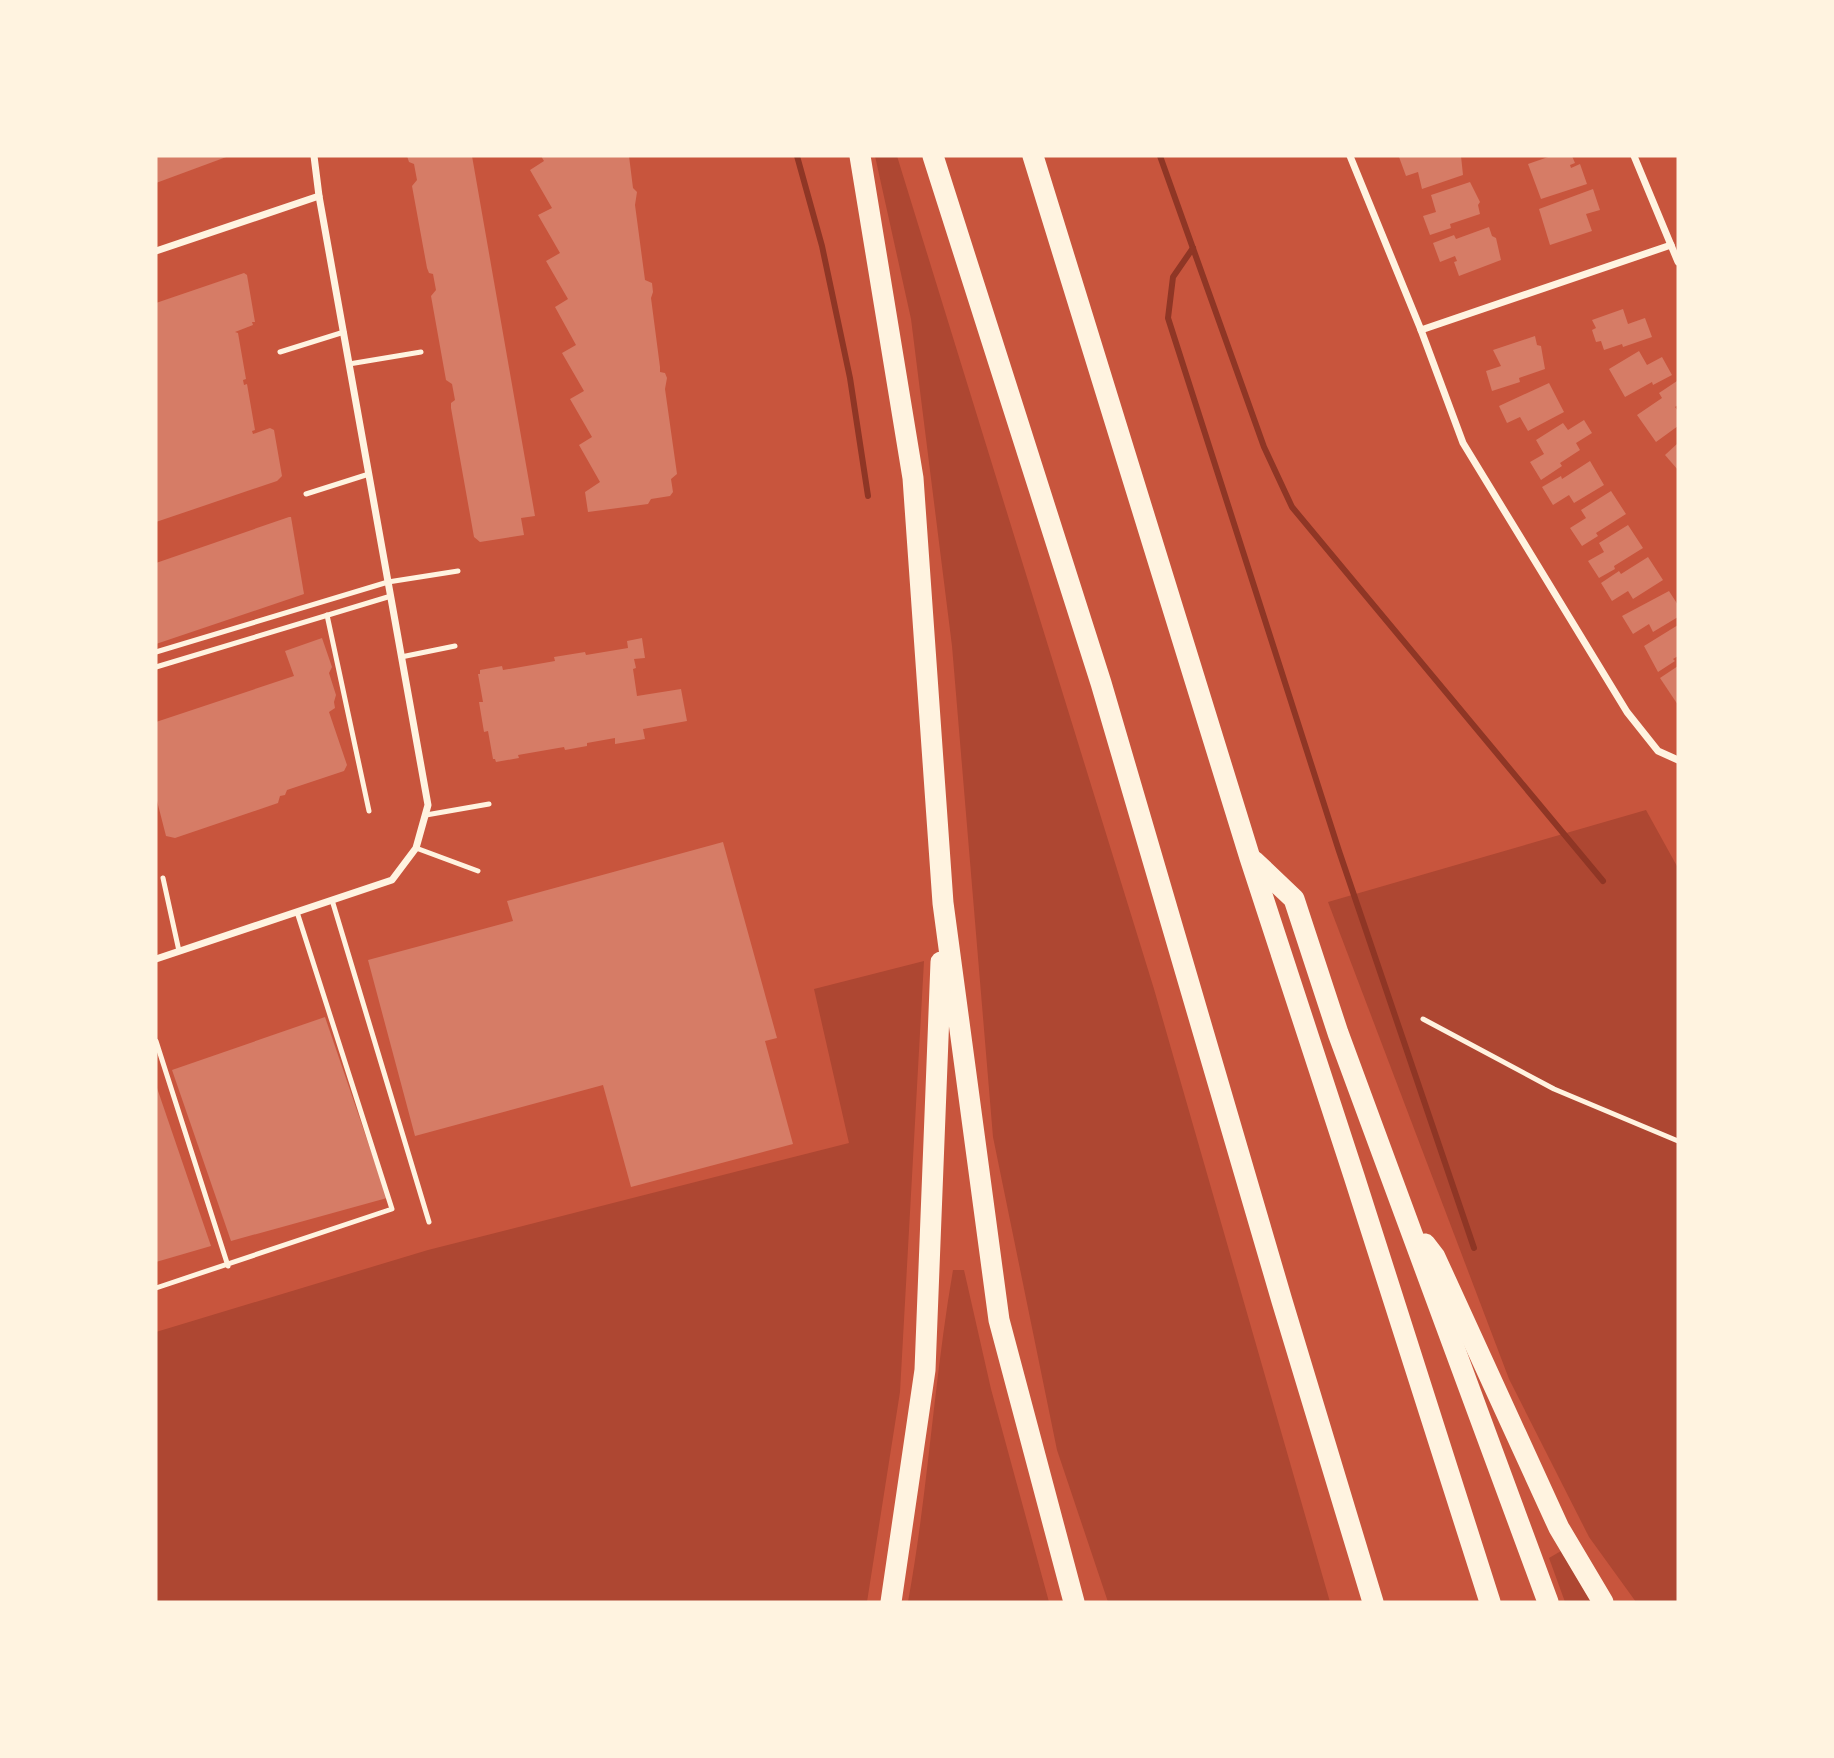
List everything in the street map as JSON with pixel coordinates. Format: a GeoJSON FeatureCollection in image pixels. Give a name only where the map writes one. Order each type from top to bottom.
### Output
{"type":"FeatureCollection","features":[{"type":"Feature","properties":{"kind":"highway"},"geometry":{"type":"LineString","coordinates":[[860,156],[913,478],[943,904],[999,1320],[1074,1602]]}},
{"type":"Feature","properties":{"kind":"highway"},"geometry":{"type":"LineString","coordinates":[[933,156],[1101,684],[1373,1602]]}},
{"type":"Feature","properties":{"kind":"highway"},"geometry":{"type":"LineString","coordinates":[[1032,156],[1250,858],[1359,1189],[1490,1602]]}},
{"type":"Feature","properties":{"kind":"highway"},"geometry":{"type":"LineString","coordinates":[[1250,858],[1294,899],[1338,1033],[1548,1602]]}},
{"type":"Feature","properties":{"kind":"highway"},"geometry":{"type":"LineString","coordinates":[[891,1602],[925,1370],[943,904]]}},
{"type":"Feature","properties":{"kind":"highway"},"geometry":{"type":"LineString","coordinates":[[1404,1214],[1435,1258],[1559,1528],[1602,1602]]}},
{"type":"Feature","properties":{"kind":"street"},"geometry":{"type":"LineString","coordinates":[[156,959],[392,880],[416,848],[428,805],[314,156]]}},
{"type":"Feature","properties":{"kind":"street"},"geometry":{"type":"LineString","coordinates":[[1350,156],[1421,330],[1463,443],[1627,712],[1658,751],[1678,760]]}},
{"type":"Feature","properties":{"kind":"street"},"geometry":{"type":"LineString","coordinates":[[1634,156],[1678,262]]}},
{"type":"Feature","properties":{"kind":"street"},"geometry":{"type":"LineString","coordinates":[[156,251],[319,196]]}},
{"type":"Feature","properties":{"kind":"street"},"geometry":{"type":"LineString","coordinates":[[1421,330],[1671,245]]}},
{"type":"Feature","properties":{"kind":"lane"},"geometry":{"type":"LineString","coordinates":[[280,352],[344,332]]}},
{"type":"Feature","properties":{"kind":"lane"},"geometry":{"type":"LineString","coordinates":[[349,365],[421,352]]}},
{"type":"Feature","properties":{"kind":"lane"},"geometry":{"type":"LineString","coordinates":[[306,494],[369,474]]}},
{"type":"Feature","properties":{"kind":"lane"},"geometry":{"type":"LineString","coordinates":[[156,652],[388,582],[458,571]]}},
{"type":"Feature","properties":{"kind":"lane"},"geometry":{"type":"LineString","coordinates":[[156,667],[391,596]]}},
{"type":"Feature","properties":{"kind":"lane"},"geometry":{"type":"LineString","coordinates":[[327,615],[369,811]]}},
{"type":"Feature","properties":{"kind":"lane"},"geometry":{"type":"LineString","coordinates":[[401,657],[455,646]]}},
{"type":"Feature","properties":{"kind":"lane"},"geometry":{"type":"LineString","coordinates":[[426,815],[489,804]]}},
{"type":"Feature","properties":{"kind":"lane"},"geometry":{"type":"LineString","coordinates":[[416,848],[478,871]]}},
{"type":"Feature","properties":{"kind":"lane"},"geometry":{"type":"LineString","coordinates":[[163,878],[179,951]]}},
{"type":"Feature","properties":{"kind":"lane"},"geometry":{"type":"LineString","coordinates":[[332,900],[429,1222]]}},
{"type":"Feature","properties":{"kind":"lane"},"geometry":{"type":"LineString","coordinates":[[156,1288],[393,1209],[297,912]]}},
{"type":"Feature","properties":{"kind":"lane"},"geometry":{"type":"LineString","coordinates":[[1423,1019],[1554,1089],[1678,1141]]}},
{"type":"Feature","properties":{"kind":"lane"},"geometry":{"type":"LineString","coordinates":[[156,1041],[228,1266]]}},
{"type":"Feature","properties":{"kind":"shaded area"},"geometry":{"type":"Polygon","coordinates":[[[875,156],[897,156],[1154,989],[1330,1602],[1108,1602],[1057,1450],[993,1137],[952,646],[911,319],[875,156]]]}},
{"type":"Feature","properties":{"kind":"shaded area"},"geometry":{"type":"Polygon","coordinates":[[[1646,810],[1678,868],[1678,1602],[1636,1602],[1589,1537],[1509,1379],[1328,902],[1646,810]]]}},
{"type":"Feature","properties":{"kind":"shaded area"},"geometry":{"type":"Polygon","coordinates":[[[924,961],[900,1392],[867,1602],[156,1602],[156,1332],[428,1250],[849,1143],[814,989],[924,961]]]}},
{"type":"Feature","properties":{"kind":"shaded area"},"geometry":{"type":"Polygon","coordinates":[[[953,1270],[964,1270],[991,1389],[1049,1602],[908,1602],[953,1270]]]}},
{"type":"Feature","properties":{"kind":"shaded area"},"geometry":{"type":"Polygon","coordinates":[[[1561,1551],[1591,1602],[1565,1602],[1549,1558],[1561,1551]]]}},
{"type":"Feature","properties":{"kind":"building"},"geometry":{"type":"Polygon","coordinates":[[[156,156],[229,156],[156,183],[156,156]]]}},
{"type":"Feature","properties":{"kind":"building"},"geometry":{"type":"Polygon","coordinates":[[[407,156],[472,156],[535,516],[521,518],[524,535],[480,542],[474,537],[451,408],[451,403],[455,400],[452,384],[446,380],[431,296],[436,290],[433,274],[429,273],[427,268],[412,186],[417,180],[414,164],[409,162],[407,156]]]}},
{"type":"Feature","properties":{"kind":"building"},"geometry":{"type":"Polygon","coordinates":[[[541,156],[629,156],[633,188],[637,192],[635,205],[645,280],[652,283],[651,298],[660,372],[665,373],[667,378],[665,389],[677,474],[671,479],[673,492],[670,496],[651,499],[648,504],[588,512],[585,492],[600,482],[579,445],[592,437],[570,399],[584,391],[562,353],[576,345],[555,307],[568,299],[546,261],[560,253],[538,215],[552,208],[530,170],[544,161],[541,156]]]}},
{"type":"Feature","properties":{"kind":"building"},"geometry":{"type":"Polygon","coordinates":[[[1461,156],[1463,175],[1422,189],[1418,172],[1406,176],[1399,157],[1461,156]]]}},
{"type":"Feature","properties":{"kind":"building"},"geometry":{"type":"Polygon","coordinates":[[[1551,156],[1572,156],[1575,163],[1570,165],[1571,168],[1580,164],[1587,184],[1541,199],[1528,164],[1551,156]]]}},
{"type":"Feature","properties":{"kind":"building"},"geometry":{"type":"Polygon","coordinates":[[[1470,182],[1480,202],[1480,214],[1450,224],[1451,228],[1430,235],[1423,216],[1436,212],[1431,195],[1470,182]]]}},
{"type":"Feature","properties":{"kind":"building"},"geometry":{"type":"Polygon","coordinates":[[[1593,189],[1600,210],[1586,214],[1592,231],[1550,245],[1539,209],[1593,189]]]}},
{"type":"Feature","properties":{"kind":"building"},"geometry":{"type":"Polygon","coordinates":[[[1489,227],[1492,236],[1496,238],[1501,260],[1459,276],[1454,262],[1457,261],[1455,256],[1440,262],[1433,243],[1454,235],[1456,239],[1489,227]]]}},
{"type":"Feature","properties":{"kind":"building"},"geometry":{"type":"Polygon","coordinates":[[[244,273],[247,275],[255,322],[235,332],[238,333],[246,379],[243,380],[244,385],[247,384],[255,430],[252,431],[253,434],[270,428],[274,430],[282,476],[277,481],[156,522],[156,303],[244,273]]]}},
{"type":"Feature","properties":{"kind":"building"},"geometry":{"type":"Polygon","coordinates":[[[1623,309],[1628,324],[1645,318],[1652,337],[1604,350],[1601,341],[1596,342],[1592,330],[1596,328],[1592,320],[1623,309]]]}},
{"type":"Feature","properties":{"kind":"building"},"geometry":{"type":"Polygon","coordinates":[[[1535,336],[1537,345],[1541,346],[1545,369],[1519,378],[1520,382],[1492,391],[1486,371],[1501,366],[1493,350],[1535,336]]]}},
{"type":"Feature","properties":{"kind":"building"},"geometry":{"type":"Polygon","coordinates":[[[1639,351],[1647,365],[1662,357],[1672,375],[1653,385],[1652,382],[1625,397],[1609,369],[1639,351]]]}},
{"type":"Feature","properties":{"kind":"building"},"geometry":{"type":"Polygon","coordinates":[[[1677,381],[1678,405],[1675,407],[1678,411],[1678,426],[1656,442],[1637,415],[1662,398],[1659,393],[1677,381]]]}},
{"type":"Feature","properties":{"kind":"building"},"geometry":{"type":"Polygon","coordinates":[[[1549,383],[1564,412],[1528,431],[1520,417],[1507,423],[1499,406],[1549,383]]]}},
{"type":"Feature","properties":{"kind":"building"},"geometry":{"type":"Polygon","coordinates":[[[1584,420],[1592,433],[1576,443],[1580,450],[1541,480],[1530,462],[1544,454],[1536,440],[1563,423],[1568,430],[1584,420]]]}},
{"type":"Feature","properties":{"kind":"building"},"geometry":{"type":"Polygon","coordinates":[[[1678,443],[1678,470],[1665,455],[1678,443]]]}},
{"type":"Feature","properties":{"kind":"building"},"geometry":{"type":"Polygon","coordinates":[[[1590,461],[1604,485],[1574,503],[1569,495],[1553,505],[1542,487],[1561,476],[1562,479],[1590,461]]]}},
{"type":"Feature","properties":{"kind":"building"},"geometry":{"type":"Polygon","coordinates":[[[1611,491],[1626,514],[1596,533],[1598,536],[1582,546],[1570,528],[1586,518],[1581,510],[1611,491]]]}},
{"type":"Feature","properties":{"kind":"building"},"geometry":{"type":"Polygon","coordinates":[[[289,517],[304,594],[156,644],[156,563],[289,517]]]}},
{"type":"Feature","properties":{"kind":"building"},"geometry":{"type":"Polygon","coordinates":[[[1628,525],[1643,548],[1599,578],[1588,561],[1604,552],[1599,543],[1628,525]]]}},
{"type":"Feature","properties":{"kind":"building"},"geometry":{"type":"Polygon","coordinates":[[[1648,557],[1663,580],[1633,599],[1628,591],[1612,601],[1601,583],[1648,557]]]}},
{"type":"Feature","properties":{"kind":"building"},"geometry":{"type":"Polygon","coordinates":[[[1669,591],[1678,605],[1678,617],[1653,632],[1649,624],[1633,634],[1622,616],[1669,591]]]}},
{"type":"Feature","properties":{"kind":"building"},"geometry":{"type":"Polygon","coordinates":[[[1678,625],[1678,656],[1658,672],[1644,646],[1678,625]]]}},
{"type":"Feature","properties":{"kind":"building"},"geometry":{"type":"Polygon","coordinates":[[[322,638],[332,667],[329,673],[336,695],[335,708],[329,712],[347,765],[344,771],[287,790],[285,795],[280,796],[278,803],[175,838],[166,836],[156,797],[156,722],[294,676],[285,651],[322,638]]]}},
{"type":"Feature","properties":{"kind":"building"},"geometry":{"type":"Polygon","coordinates":[[[642,638],[645,658],[634,659],[636,668],[633,669],[637,696],[681,689],[687,721],[643,729],[645,739],[615,744],[615,738],[565,750],[564,747],[518,755],[519,758],[496,762],[493,759],[488,731],[484,732],[479,702],[483,702],[478,674],[480,670],[502,666],[503,670],[555,661],[554,657],[628,648],[627,641],[642,638]]]}},
{"type":"Feature","properties":{"kind":"building"},"geometry":{"type":"Polygon","coordinates":[[[1678,666],[1678,705],[1660,678],[1678,666]]]}},
{"type":"Feature","properties":{"kind":"building"},"geometry":{"type":"Polygon","coordinates":[[[723,842],[777,1038],[765,1041],[793,1144],[631,1187],[603,1085],[415,1136],[368,960],[513,921],[507,901],[723,842]]]}},
{"type":"Feature","properties":{"kind":"building"},"geometry":{"type":"Polygon","coordinates":[[[325,1017],[387,1198],[231,1241],[172,1070],[325,1017]]]}},
{"type":"Feature","properties":{"kind":"building"},"geometry":{"type":"Polygon","coordinates":[[[156,1085],[211,1246],[156,1262],[156,1085]]]}},
{"type":"Feature","properties":{"kind":"waterway"},"geometry":{"type":"LineString","coordinates":[[797,156],[822,246],[850,378],[868,496]]}},
{"type":"Feature","properties":{"kind":"waterway"},"geometry":{"type":"LineString","coordinates":[[1160,156],[1264,447],[1292,507],[1603,881]]}},
{"type":"Feature","properties":{"kind":"waterway"},"geometry":{"type":"LineString","coordinates":[[1193,248],[1173,277],[1168,318],[1339,851],[1474,1248]]}}]}
